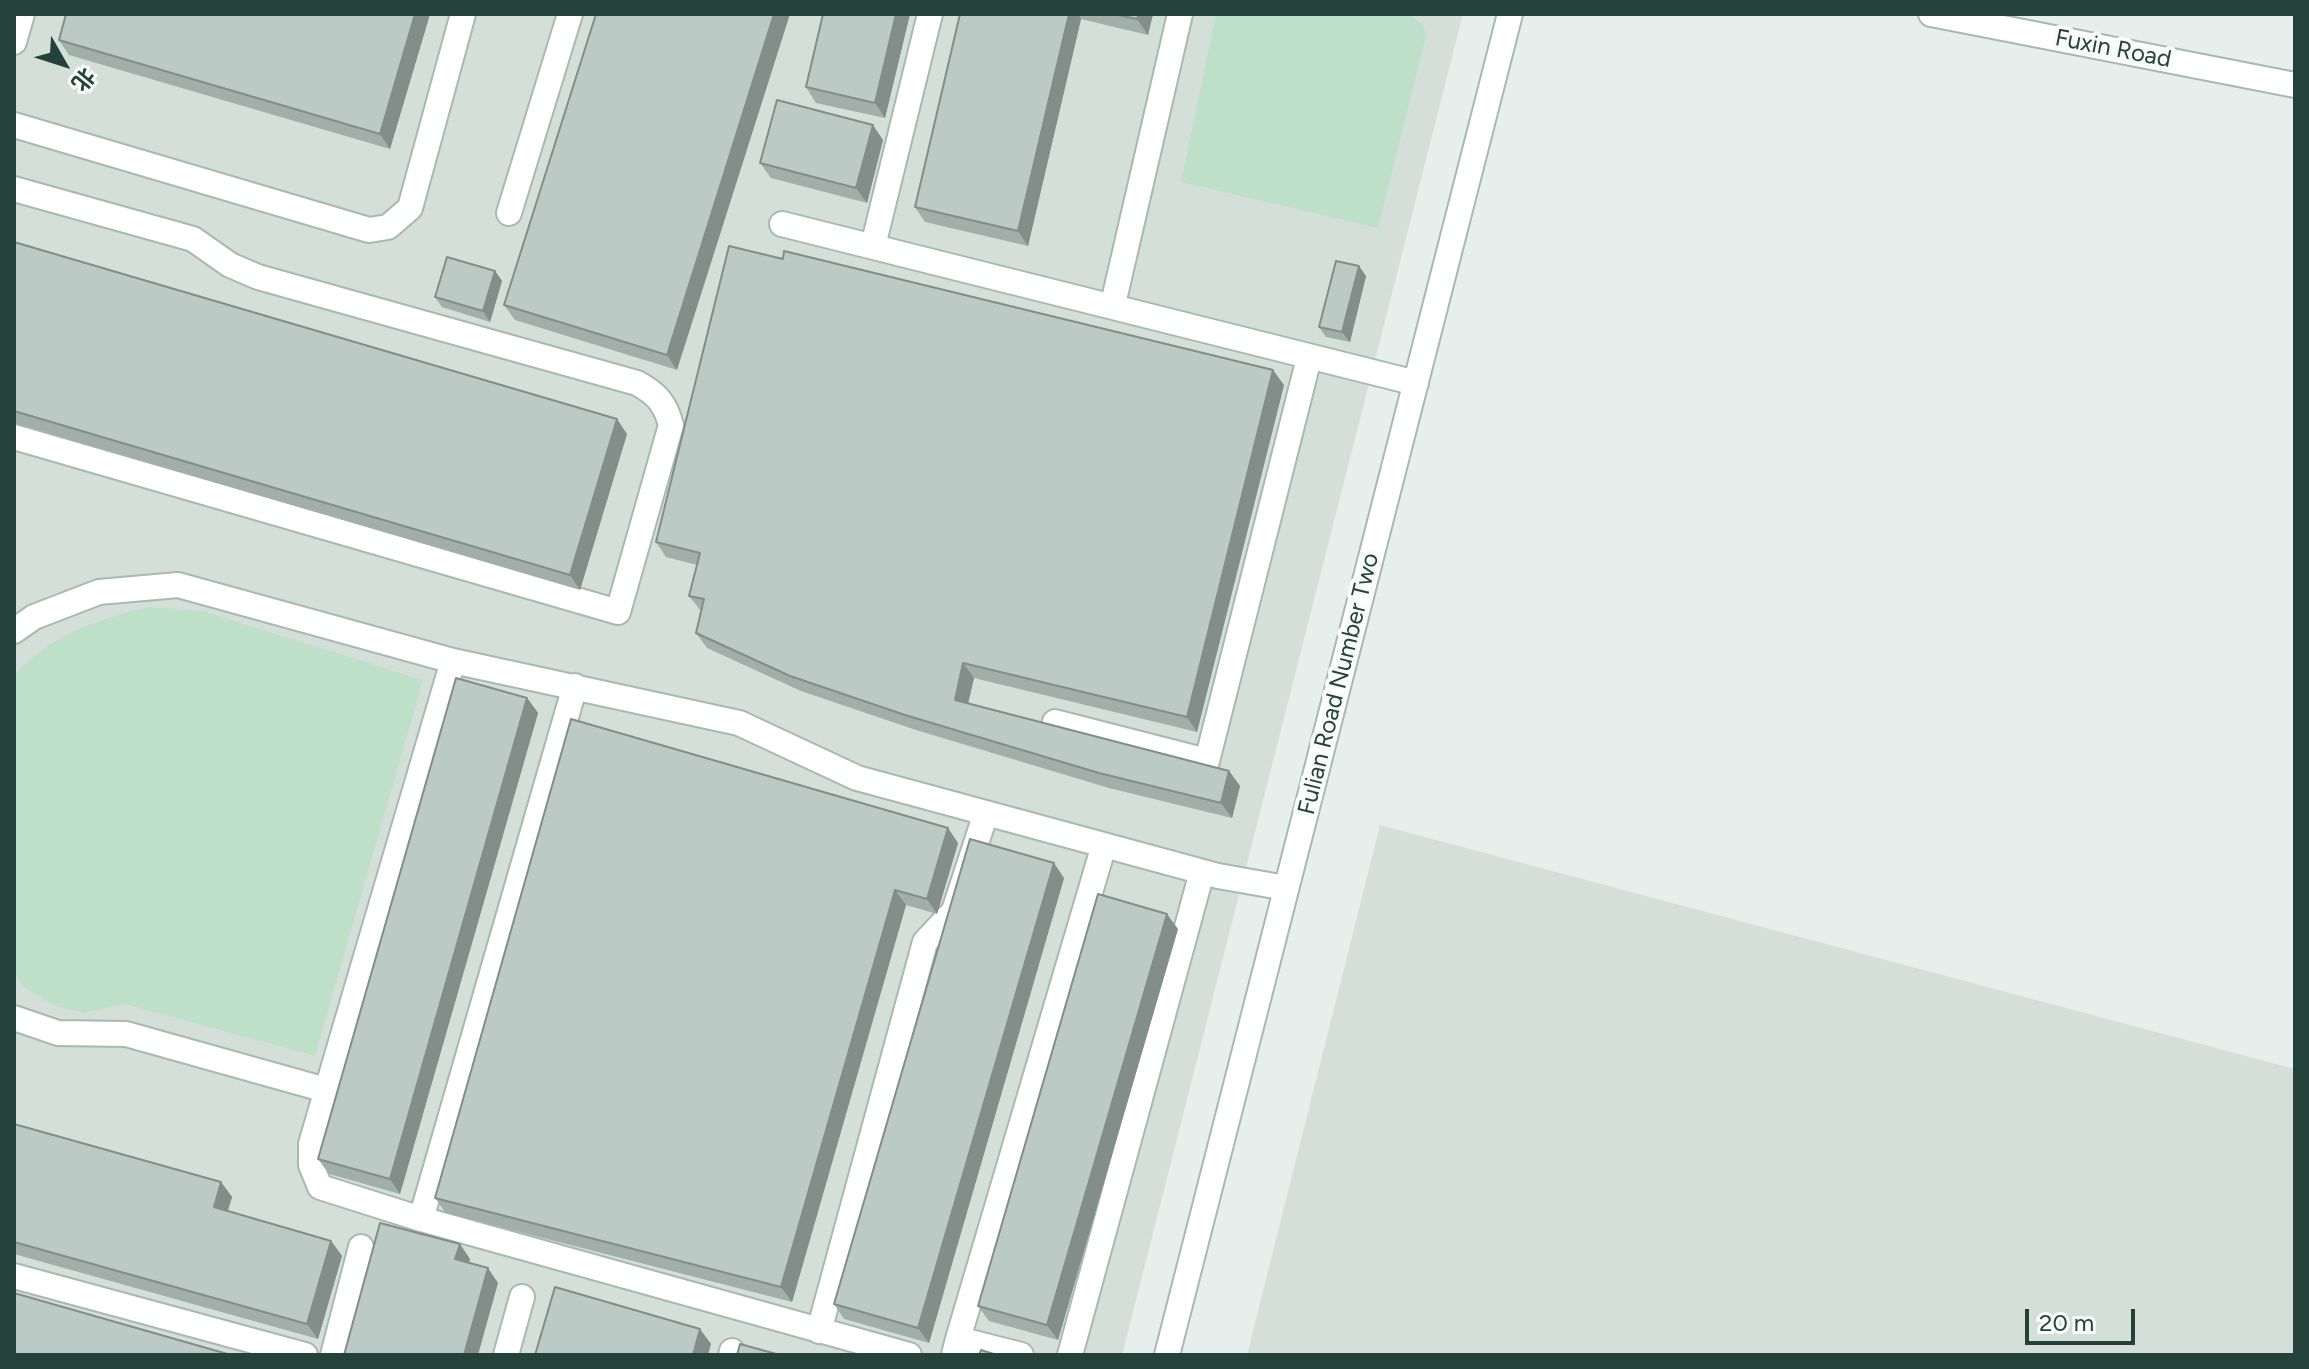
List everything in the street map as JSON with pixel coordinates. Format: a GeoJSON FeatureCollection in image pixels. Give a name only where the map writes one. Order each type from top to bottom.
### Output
{"type":"FeatureCollection","features":[{"type":"Feature","properties":{"kind":"street"},"geometry":{"type":"LineString","coordinates":[[14,42],[22,14]]}},
{"type":"Feature","properties":{"kind":"street"},"geometry":{"type":"LineString","coordinates":[[14,125],[369,230],[388,227],[410,208],[463,14]]}},
{"type":"Feature","properties":{"kind":"street"},"geometry":{"type":"LineString","coordinates":[[509,213],[570,14]]}},
{"type":"Feature","properties":{"kind":"street"},"geometry":{"type":"LineString","coordinates":[[873,246],[930,14]]}},
{"type":"Feature","properties":{"kind":"street"},"geometry":{"type":"LineString","coordinates":[[1113,304],[1180,14]]}},
{"type":"Feature","properties":{"kind":"street","name":"Fulian Road Number Two"},"geometry":{"type":"LineString","coordinates":[[1167,1355],[1510,14]]}},
{"type":"Feature","properties":{"kind":"street","name":"Fuxin Road"},"geometry":{"type":"LineString","coordinates":[[1931,14],[2295,85]]}},
{"type":"Feature","properties":{"kind":"street"},"geometry":{"type":"LineString","coordinates":[[14,189],[193,239],[230,265],[258,277],[637,383],[654,392],[666,406],[671,425],[618,612],[14,437]]}},
{"type":"Feature","properties":{"kind":"street"},"geometry":{"type":"LineString","coordinates":[[782,224],[1113,304],[1309,358],[1416,383]]}},
{"type":"Feature","properties":{"kind":"street"},"geometry":{"type":"LineString","coordinates":[[1055,722],[1207,761],[1309,358]]}},
{"type":"Feature","properties":{"kind":"street"},"geometry":{"type":"LineString","coordinates":[[14,631],[34,617],[99,592],[178,585],[453,661],[739,723],[857,778],[1202,872],[1286,888]]}},
{"type":"Feature","properties":{"kind":"street"},"geometry":{"type":"LineString","coordinates":[[453,661],[311,1144],[311,1165],[320,1187],[421,1219],[909,1355]]}},
{"type":"Feature","properties":{"kind":"street"},"geometry":{"type":"LineString","coordinates":[[421,1219],[575,686]]}},
{"type":"Feature","properties":{"kind":"street"},"geometry":{"type":"LineString","coordinates":[[819,1331],[925,942],[954,911],[986,813]]}},
{"type":"Feature","properties":{"kind":"street"},"geometry":{"type":"LineString","coordinates":[[1021,1355],[956,1347],[1104,845]]}},
{"type":"Feature","properties":{"kind":"street"},"geometry":{"type":"LineString","coordinates":[[1070,1355],[1202,872]]}},
{"type":"Feature","properties":{"kind":"street"},"geometry":{"type":"LineString","coordinates":[[14,1018],[58,1033],[126,1034],[326,1090]]}},
{"type":"Feature","properties":{"kind":"street"},"geometry":{"type":"LineString","coordinates":[[333,1355],[361,1247]]}},
{"type":"Feature","properties":{"kind":"street"},"geometry":{"type":"LineString","coordinates":[[14,1276],[305,1355]]}},
{"type":"Feature","properties":{"kind":"street"},"geometry":{"type":"LineString","coordinates":[[506,1355],[522,1297]]}},
{"type":"Feature","properties":{"kind":"shaded area"},"geometry":{"type":"Polygon","coordinates":[[[14,14],[1463,14],[1122,1355],[14,1355],[14,14]]]}},
{"type":"Feature","properties":{"kind":"shaded area"},"geometry":{"type":"Polygon","coordinates":[[[1380,825],[2295,1069],[2295,1355],[1247,1355],[1380,825]]]}},
{"type":"Feature","properties":{"kind":"green space"},"geometry":{"type":"Polygon","coordinates":[[[1216,14],[1409,14],[1423,25],[1426,36],[1378,228],[1181,182],[1216,14]]]}},
{"type":"Feature","properties":{"kind":"green space"},"geometry":{"type":"Polygon","coordinates":[[[148,607],[203,611],[423,680],[315,1056],[125,1004],[84,1013],[55,1006],[24,987],[14,974],[14,676],[59,639],[91,624],[148,607]]]}},
{"type":"Feature","properties":{"kind":"building"},"geometry":{"type":"Polygon","coordinates":[[[66,14],[415,14],[380,134],[59,40],[66,14]]]}},
{"type":"Feature","properties":{"kind":"building"},"geometry":{"type":"Polygon","coordinates":[[[596,14],[774,14],[667,355],[504,305],[596,14]]]}},
{"type":"Feature","properties":{"kind":"building"},"geometry":{"type":"Polygon","coordinates":[[[823,14],[896,14],[875,103],[806,87],[823,14]]]}},
{"type":"Feature","properties":{"kind":"building"},"geometry":{"type":"Polygon","coordinates":[[[960,14],[1069,14],[1018,231],[915,207],[960,14]]]}},
{"type":"Feature","properties":{"kind":"building"},"geometry":{"type":"Polygon","coordinates":[[[1114,14],[1139,14],[1137,19],[1114,14]]]}},
{"type":"Feature","properties":{"kind":"building"},"geometry":{"type":"Polygon","coordinates":[[[777,100],[873,125],[856,188],[760,163],[777,100]]]}},
{"type":"Feature","properties":{"kind":"building"},"geometry":{"type":"Polygon","coordinates":[[[14,242],[617,419],[570,575],[14,411],[14,242]]]}},
{"type":"Feature","properties":{"kind":"building"},"geometry":{"type":"Polygon","coordinates":[[[729,246],[783,259],[784,251],[1273,370],[1187,717],[963,663],[955,700],[1229,771],[1221,803],[1099,773],[905,715],[790,676],[696,633],[704,599],[689,596],[700,553],[656,542],[729,246]]]}},
{"type":"Feature","properties":{"kind":"building"},"geometry":{"type":"Polygon","coordinates":[[[447,257],[495,271],[483,311],[435,297],[447,257]]]}},
{"type":"Feature","properties":{"kind":"building"},"geometry":{"type":"Polygon","coordinates":[[[1336,261],[1359,266],[1342,332],[1319,327],[1336,261]]]}},
{"type":"Feature","properties":{"kind":"building"},"geometry":{"type":"Polygon","coordinates":[[[456,678],[527,698],[390,1179],[318,1159],[456,678]]]}},
{"type":"Feature","properties":{"kind":"building"},"geometry":{"type":"Polygon","coordinates":[[[571,719],[948,828],[927,899],[895,890],[781,1287],[435,1198],[571,719]]]}},
{"type":"Feature","properties":{"kind":"building"},"geometry":{"type":"Polygon","coordinates":[[[970,839],[1054,863],[918,1328],[834,1304],[970,839]]]}},
{"type":"Feature","properties":{"kind":"building"},"geometry":{"type":"Polygon","coordinates":[[[1098,894],[1167,914],[1047,1325],[978,1306],[1098,894]]]}},
{"type":"Feature","properties":{"kind":"building"},"geometry":{"type":"Polygon","coordinates":[[[14,1124],[221,1182],[214,1207],[331,1241],[307,1324],[14,1242],[14,1124]]]}},
{"type":"Feature","properties":{"kind":"building"},"geometry":{"type":"Polygon","coordinates":[[[380,1223],[460,1244],[455,1259],[488,1268],[464,1355],[344,1355],[380,1223]]]}},
{"type":"Feature","properties":{"kind":"building"},"geometry":{"type":"Polygon","coordinates":[[[555,1287],[700,1329],[693,1355],[535,1355],[555,1287]]]}},
{"type":"Feature","properties":{"kind":"building"},"geometry":{"type":"Polygon","coordinates":[[[14,1293],[231,1355],[14,1355],[14,1293]]]}},
{"type":"Feature","properties":{"kind":"building"},"geometry":{"type":"Polygon","coordinates":[[[740,1344],[780,1355],[737,1355],[740,1344]]]}},
{"type":"Feature","properties":{"kind":"building"},"geometry":{"type":"Polygon","coordinates":[[[981,1350],[997,1355],[979,1355],[981,1350]]]}}]}
